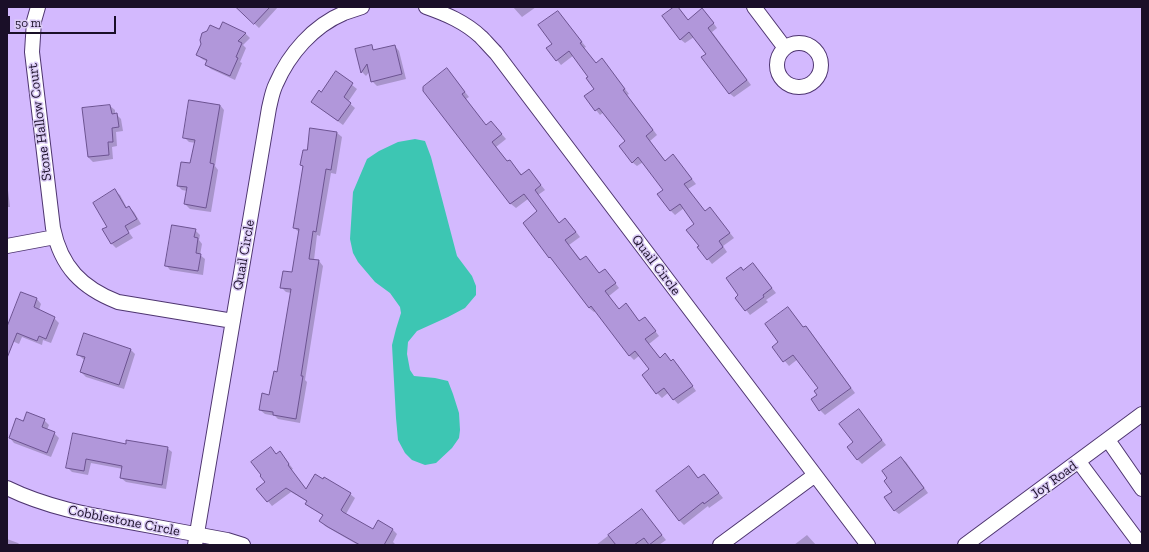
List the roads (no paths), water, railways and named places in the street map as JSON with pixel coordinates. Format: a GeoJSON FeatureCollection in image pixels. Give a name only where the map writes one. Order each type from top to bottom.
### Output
{"type":"FeatureCollection","features":[{"type":"Feature","properties":{"kind":"street","name":"Stone Hallow Court"},"geometry":{"type":"LineString","coordinates":[[38,7],[34,21],[32,52],[55,237],[62,256],[74,273],[86,285],[103,296],[118,302],[233,321]]}},
{"type":"Feature","properties":{"kind":"street","name":"Quail Circle"},"geometry":{"type":"LineString","coordinates":[[196,540],[269,108],[275,86],[286,64],[297,49],[313,32],[326,22],[344,13],[362,7]]}},
{"type":"Feature","properties":{"kind":"street","name":"Quail Circle"},"geometry":{"type":"LineString","coordinates":[[426,7],[448,15],[465,24],[481,37],[496,53],[868,545]]}},
{"type":"Feature","properties":{"kind":"street"},"geometry":{"type":"LineString","coordinates":[[754,7],[785,48]]}},
{"type":"Feature","properties":{"kind":"street"},"geometry":{"type":"LineString","coordinates":[[7,246],[55,237]]}},
{"type":"Feature","properties":{"kind":"street","name":"Joy Road"},"geometry":{"type":"LineString","coordinates":[[965,545],[1142,414]]}},
{"type":"Feature","properties":{"kind":"street"},"geometry":{"type":"LineString","coordinates":[[1108,440],[1142,489]]}},
{"type":"Feature","properties":{"kind":"street"},"geometry":{"type":"LineString","coordinates":[[1079,462],[1141,545]]}},
{"type":"Feature","properties":{"kind":"street"},"geometry":{"type":"LineString","coordinates":[[720,545],[815,475]]}},
{"type":"Feature","properties":{"kind":"street","name":"Cobblestone Circle"},"geometry":{"type":"LineString","coordinates":[[7,488],[38,502],[66,510],[196,540],[227,540],[243,545]]}}]}
